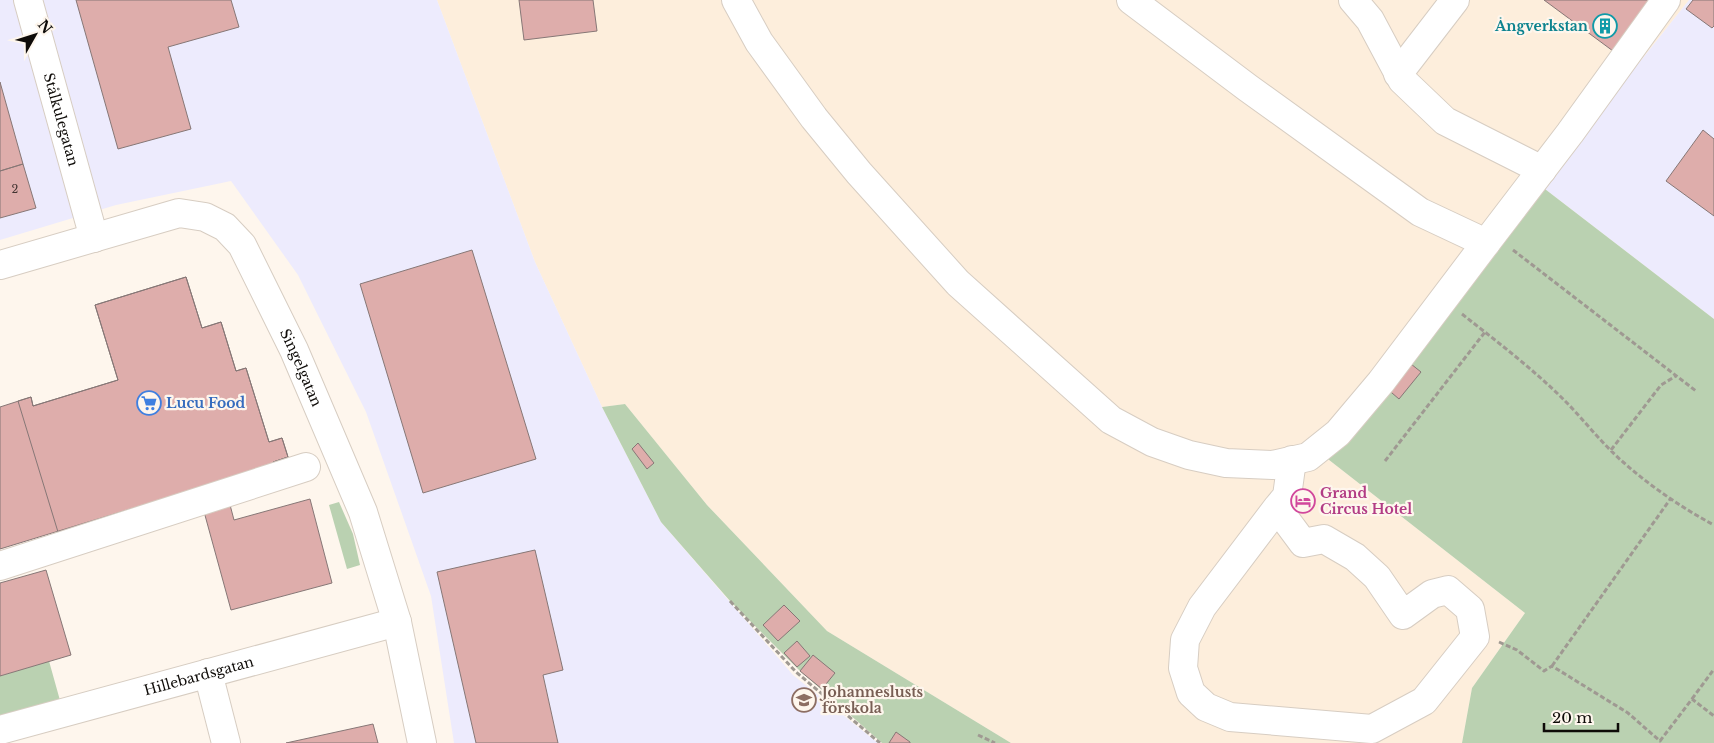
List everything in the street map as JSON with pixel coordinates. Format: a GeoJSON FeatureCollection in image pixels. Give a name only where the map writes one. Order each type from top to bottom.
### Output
{"type":"FeatureCollection","features":[{"type":"Feature","properties":{"kind":"street","name":"Stålkulegatan"},"geometry":{"type":"LineString","coordinates":[[28,0],[94,238]]}},
{"type":"Feature","properties":{"kind":"street"},"geometry":{"type":"LineString","coordinates":[[736,0],[759,42],[814,118],[859,173],[958,283],[1111,420],[1152,442],[1189,455],[1226,463],[1273,465],[1308,457],[1338,432],[1382,382],[1542,170],[1666,0]]}},
{"type":"Feature","properties":{"kind":"street"},"geometry":{"type":"LineString","coordinates":[[1131,0],[1248,88],[1420,212],[1489,239]]}},
{"type":"Feature","properties":{"kind":"street"},"geometry":{"type":"LineString","coordinates":[[1353,0],[1370,20],[1402,80],[1445,122],[1542,170]]}},
{"type":"Feature","properties":{"kind":"street"},"geometry":{"type":"LineString","coordinates":[[1398,74],[1455,0]]}},
{"type":"Feature","properties":{"kind":"street","name":"Singelgatan"},"geometry":{"type":"LineString","coordinates":[[0,265],[180,212],[205,217],[225,227],[242,245],[294,350],[363,512],[397,622],[422,743]]}},
{"type":"Feature","properties":{"kind":"street"},"geometry":{"type":"LineString","coordinates":[[1277,508],[1303,544],[1324,539],[1355,557],[1377,576],[1403,615],[1432,594],[1448,590],[1470,609],[1475,637],[1424,701],[1372,730],[1230,717],[1206,707],[1191,693],[1183,668],[1186,640],[1202,607],[1277,508],[1287,496],[1292,460]]}},
{"type":"Feature","properties":{"kind":"street"},"geometry":{"type":"LineString","coordinates":[[0,566],[306,467]]}},
{"type":"Feature","properties":{"kind":"street","name":"Hillebardsgatan"},"geometry":{"type":"LineString","coordinates":[[0,730],[397,622]]}},
{"type":"Feature","properties":{"kind":"street"},"geometry":{"type":"LineString","coordinates":[[208,673],[226,743]]}},
{"type":"Feature","properties":{"kind":"path"},"geometry":{"type":"LineString","coordinates":[[1489,239],[1696,391]]}},
{"type":"Feature","properties":{"kind":"path"},"geometry":{"type":"LineString","coordinates":[[1444,300],[1560,395],[1622,462],[1671,498],[1714,525]]}},
{"type":"Feature","properties":{"kind":"path"},"geometry":{"type":"LineString","coordinates":[[1385,461],[1484,332]]}},
{"type":"Feature","properties":{"kind":"path"},"geometry":{"type":"LineString","coordinates":[[1611,450],[1661,385],[1676,376]]}},
{"type":"Feature","properties":{"kind":"path"},"geometry":{"type":"LineString","coordinates":[[1475,637],[1500,642],[1517,650],[1544,671],[1552,666],[1671,498]]}},
{"type":"Feature","properties":{"kind":"path"},"geometry":{"type":"LineString","coordinates":[[730,601],[796,672],[880,743]]}},
{"type":"Feature","properties":{"kind":"path"},"geometry":{"type":"LineString","coordinates":[[1552,666],[1628,713],[1660,740],[1714,669]]}},
{"type":"Feature","properties":{"kind":"path"},"geometry":{"type":"LineString","coordinates":[[1692,700],[1714,716]]}},
{"type":"Feature","properties":{"kind":"path"},"geometry":{"type":"LineString","coordinates":[[978,735],[995,743]]}},
{"type":"Feature","properties":{"kind":"shaded area"},"geometry":{"type":"Polygon","coordinates":[[[0,0],[437,0],[535,262],[602,407],[661,522],[793,675],[878,743],[454,743],[431,596],[366,412],[298,275],[231,181],[116,205],[0,240],[0,0]]]}},
{"type":"Feature","properties":{"kind":"shaded area"},"geometry":{"type":"Polygon","coordinates":[[[437,0],[1689,0],[1324,456],[1525,613],[1472,688],[1462,743],[1011,743],[827,631],[707,505],[625,404],[602,407],[535,262],[437,0]]]}},
{"type":"Feature","properties":{"kind":"shaded area"},"geometry":{"type":"Polygon","coordinates":[[[1689,0],[1714,0],[1714,319],[1541,186],[1689,0]]]}},
{"type":"Feature","properties":{"kind":"green space"},"geometry":{"type":"Polygon","coordinates":[[[1541,186],[1714,319],[1714,743],[1462,743],[1472,688],[1525,613],[1324,456],[1541,186]]]}},
{"type":"Feature","properties":{"kind":"green space"},"geometry":{"type":"Polygon","coordinates":[[[625,404],[707,505],[827,631],[1011,743],[882,743],[799,670],[730,601],[661,522],[602,407],[625,404]]]}},
{"type":"Feature","properties":{"kind":"green space"},"geometry":{"type":"Polygon","coordinates":[[[339,502],[353,534],[360,565],[347,569],[329,505],[339,502]]]}},
{"type":"Feature","properties":{"kind":"green space"},"geometry":{"type":"Polygon","coordinates":[[[49,661],[61,704],[0,719],[0,676],[49,661]]]}},
{"type":"Feature","properties":{"kind":"building"},"geometry":{"type":"Polygon","coordinates":[[[76,0],[231,0],[239,27],[168,47],[191,129],[118,149],[76,0]]]}},
{"type":"Feature","properties":{"kind":"building"},"geometry":{"type":"Polygon","coordinates":[[[519,0],[593,0],[597,31],[524,40],[519,0]]]}},
{"type":"Feature","properties":{"kind":"building","name":"Ångverkstan"},"geometry":{"type":"Polygon","coordinates":[[[1544,0],[1651,0],[1613,51],[1544,0]]]}},
{"type":"Feature","properties":{"kind":"building"},"geometry":{"type":"Polygon","coordinates":[[[1693,0],[1714,0],[1714,26],[1712,28],[1686,9],[1693,0]]]}},
{"type":"Feature","properties":{"kind":"building"},"geometry":{"type":"Polygon","coordinates":[[[0,82],[23,164],[0,171],[0,82]]]}},
{"type":"Feature","properties":{"kind":"building"},"geometry":{"type":"Polygon","coordinates":[[[1703,130],[1714,139],[1714,216],[1666,181],[1703,130]]]}},
{"type":"Feature","properties":{"kind":"building"},"geometry":{"type":"Polygon","coordinates":[[[23,164],[36,208],[0,218],[0,171],[23,164]]]}},
{"type":"Feature","properties":{"kind":"building"},"geometry":{"type":"Polygon","coordinates":[[[472,250],[536,459],[423,493],[360,284],[472,250]]]}},
{"type":"Feature","properties":{"kind":"building","name":"Lucu Food"},"geometry":{"type":"Polygon","coordinates":[[[186,277],[202,328],[221,322],[236,371],[246,368],[269,442],[282,438],[288,457],[273,462],[274,465],[0,549],[0,407],[31,397],[33,406],[118,380],[95,305],[186,277]]]}},
{"type":"Feature","properties":{"kind":"building","name":"Lucu Food"},"geometry":{"type":"Polygon","coordinates":[[[186,277],[202,328],[221,322],[236,371],[246,368],[269,442],[282,438],[288,457],[273,462],[274,465],[58,532],[18,401],[31,397],[33,406],[118,380],[95,305],[186,277]]]}},
{"type":"Feature","properties":{"kind":"building"},"geometry":{"type":"Polygon","coordinates":[[[1406,360],[1421,372],[1399,399],[1385,387],[1406,360]]]}},
{"type":"Feature","properties":{"kind":"building"},"geometry":{"type":"Polygon","coordinates":[[[638,443],[654,463],[647,469],[632,449],[638,443]]]}},
{"type":"Feature","properties":{"kind":"building"},"geometry":{"type":"Polygon","coordinates":[[[310,499],[332,583],[231,610],[203,508],[229,501],[234,520],[310,499]]]}},
{"type":"Feature","properties":{"kind":"building"},"geometry":{"type":"Polygon","coordinates":[[[535,550],[563,670],[543,675],[558,743],[476,743],[437,572],[535,550]]]}},
{"type":"Feature","properties":{"kind":"building"},"geometry":{"type":"Polygon","coordinates":[[[46,570],[71,655],[0,676],[0,583],[46,570]]]}},
{"type":"Feature","properties":{"kind":"building"},"geometry":{"type":"Polygon","coordinates":[[[784,605],[800,621],[778,641],[763,625],[784,605]]]}},
{"type":"Feature","properties":{"kind":"building"},"geometry":{"type":"Polygon","coordinates":[[[797,641],[810,656],[797,667],[784,653],[797,641]]]}},
{"type":"Feature","properties":{"kind":"building"},"geometry":{"type":"Polygon","coordinates":[[[813,655],[835,673],[822,689],[800,671],[813,655]]]}},
{"type":"Feature","properties":{"kind":"building"},"geometry":{"type":"Polygon","coordinates":[[[373,724],[378,743],[286,743],[373,724]]]}},
{"type":"Feature","properties":{"kind":"building"},"geometry":{"type":"Polygon","coordinates":[[[896,732],[910,742],[910,743],[889,743],[896,732]]]}},
{"type":"Feature","properties":{"kind":"place","name":"Ångverkstan"},"geometry":{"type":"Point","coordinates":[1605,26]}},
{"type":"Feature","properties":{"kind":"place","name":"Lucu Food"},"geometry":{"type":"Point","coordinates":[149,403]}},
{"type":"Feature","properties":{"kind":"place","name":"Grand Circus Hotel"},"geometry":{"type":"Point","coordinates":[1303,501]}},
{"type":"Feature","properties":{"kind":"place","name":"Johanneslusts förskola"},"geometry":{"type":"Point","coordinates":[804,700]}}]}
